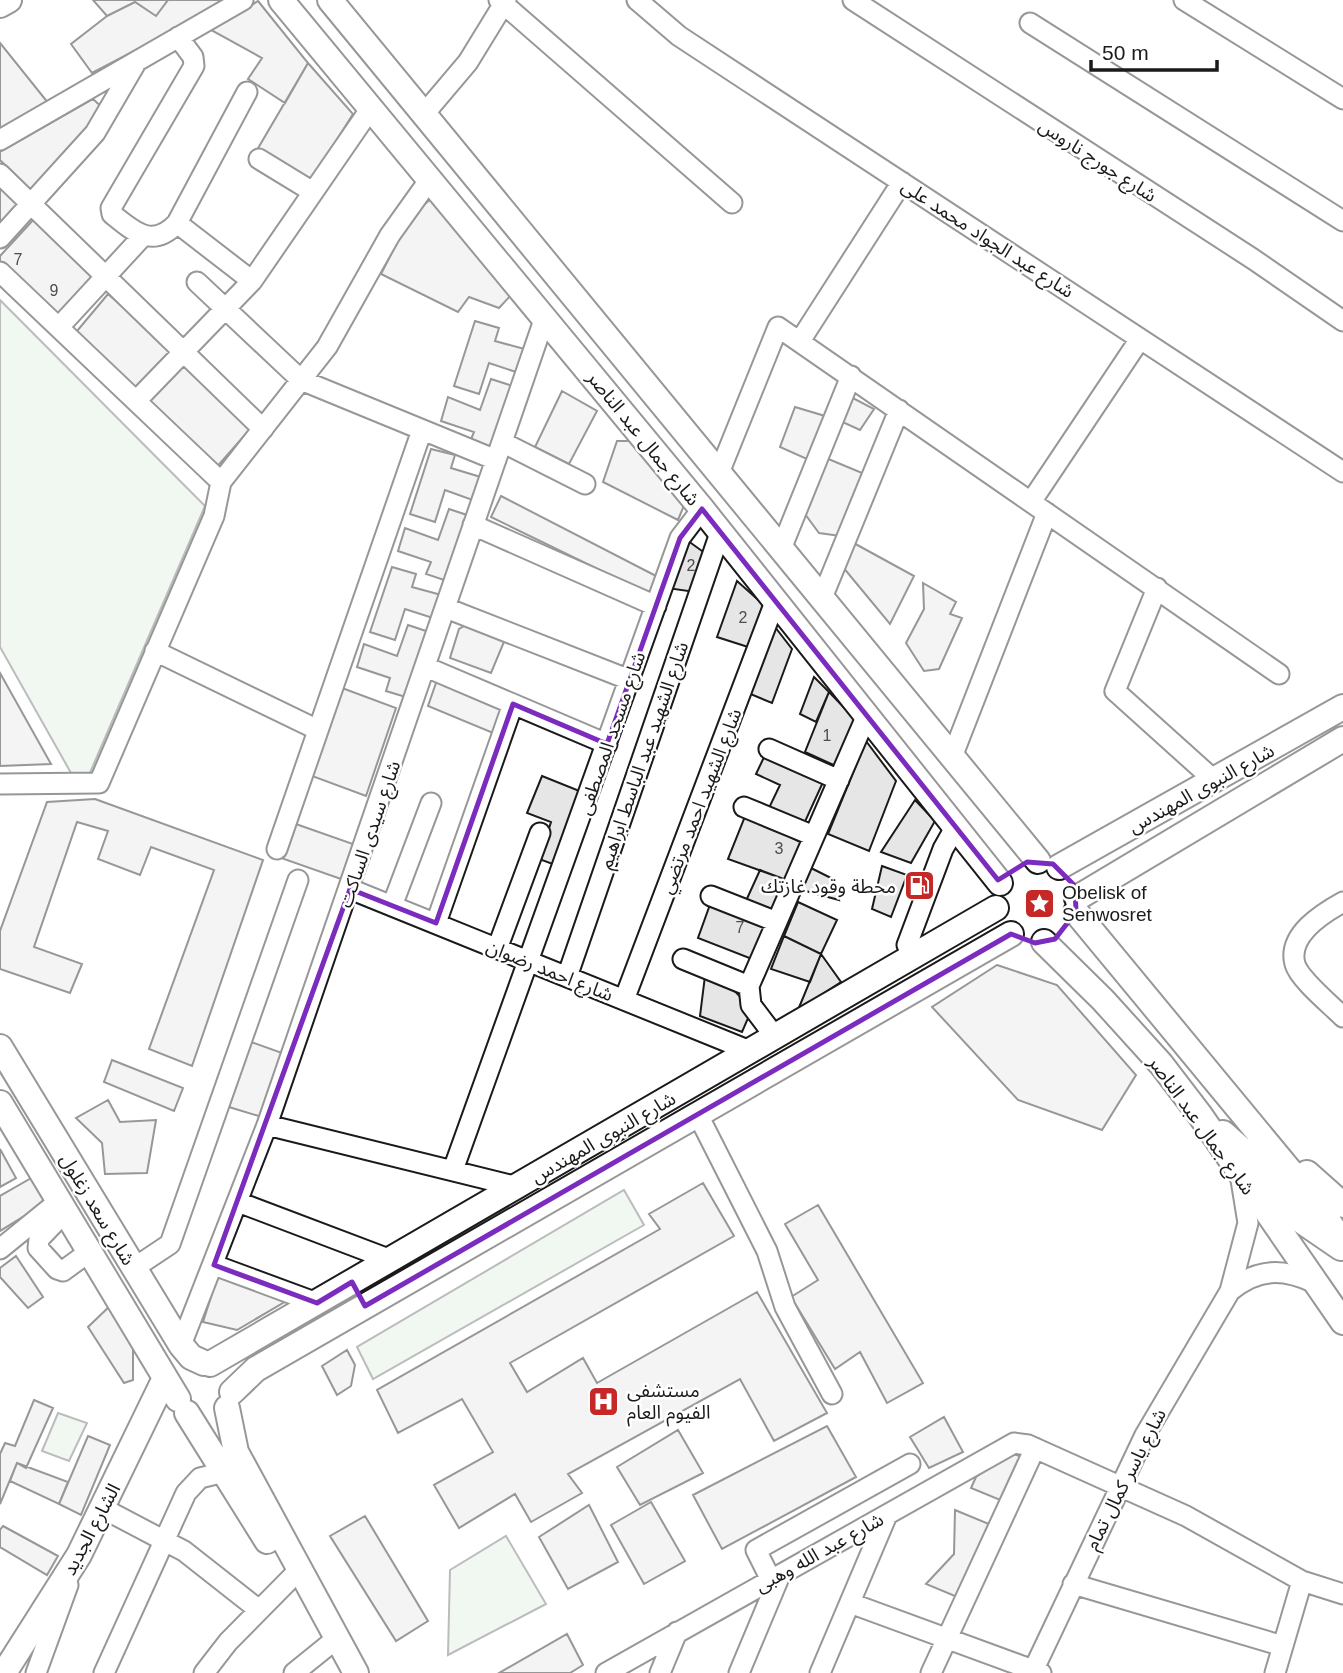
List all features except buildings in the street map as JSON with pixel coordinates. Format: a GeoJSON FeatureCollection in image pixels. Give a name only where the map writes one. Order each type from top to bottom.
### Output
{"type":"FeatureCollection","features":[{"type":"Feature","properties":{"kind":"main road"},"geometry":{"type":"LineString","coordinates":[[0,5],[9,0]]}},
{"type":"Feature","properties":{"kind":"main road","name":"شارع جمال عبد الناصر"},"geometry":{"type":"LineString","coordinates":[[281,0],[702,509],[1000,883]]}},
{"type":"Feature","properties":{"kind":"main road","name":"شارع جمال عبد الناصر"},"geometry":{"type":"LineString","coordinates":[[330,0],[952,757],[1049,864]]}},
{"type":"Feature","properties":{"kind":"main road","name":"شارع النبوى المهندس"},"geometry":{"type":"LineString","coordinates":[[1049,864],[1215,781],[1343,707]]}},
{"type":"Feature","properties":{"kind":"main road","name":"شارع النبوى المهندس"},"geometry":{"type":"LineString","coordinates":[[1077,905],[1343,739]]}},
{"type":"Feature","properties":{"kind":"main road"},"geometry":{"type":"LineString","coordinates":[[1049,864],[1068,876],[1077,905],[1065,932],[1044,942],[1027,942],[1011,934],[1003,927],[996,908],[1000,883],[1016,866],[1049,864]]}},
{"type":"Feature","properties":{"kind":"main road","name":"شارع جمال عبد الناصر"},"geometry":{"type":"LineString","coordinates":[[1077,905],[1185,1044],[1314,1200],[1343,1243]]}},
{"type":"Feature","properties":{"kind":"main road","name":"شارع النبوى المهندس"},"geometry":{"type":"LineString","coordinates":[[207,1363],[387,1263],[996,908]]}},
{"type":"Feature","properties":{"kind":"main road","name":"شارع النبوى المهندس"},"geometry":{"type":"LineString","coordinates":[[229,1400],[256,1369],[1011,934]]}},
{"type":"Feature","properties":{"kind":"main road","name":"شارع جمال عبد الناصر"},"geometry":{"type":"LineString","coordinates":[[1044,942],[1103,1000],[1161,1064],[1200,1115],[1240,1177],[1343,1322]]}},
{"type":"Feature","properties":{"kind":"main road"},"geometry":{"type":"LineString","coordinates":[[1161,1064],[1167,1048],[1185,1044]]}},
{"type":"Feature","properties":{"kind":"main road","name":"شارع سعد زغلول"},"geometry":{"type":"LineString","coordinates":[[0,1047],[181,1345],[191,1357],[207,1363]]}},
{"type":"Feature","properties":{"kind":"main road"},"geometry":{"type":"LineString","coordinates":[[687,1089],[698,1115]]}},
{"type":"Feature","properties":{"kind":"main road"},"geometry":{"type":"LineString","coordinates":[[1,1106],[28,1092]]}},
{"type":"Feature","properties":{"kind":"main road","name":"شارع سعد زغلول"},"geometry":{"type":"LineString","coordinates":[[1,1106],[267,1541],[297,1564]]}},
{"type":"Feature","properties":{"kind":"main road"},"geometry":{"type":"LineString","coordinates":[[1200,1115],[1242,1150],[1303,1222],[1343,1248]]}},
{"type":"Feature","properties":{"kind":"main road"},"geometry":{"type":"LineString","coordinates":[[1251,1124],[1343,1205]]}},
{"type":"Feature","properties":{"kind":"main road"},"geometry":{"type":"LineString","coordinates":[[387,1263],[397,1288]]}},
{"type":"Feature","properties":{"kind":"main road"},"geometry":{"type":"LineString","coordinates":[[352,1282],[365,1306]]}},
{"type":"Feature","properties":{"kind":"main road"},"geometry":{"type":"LineString","coordinates":[[207,1363],[229,1377],[229,1400],[212,1418],[203,1419],[178,1399],[178,1384],[185,1372],[207,1363]]}},
{"type":"Feature","properties":{"kind":"main road","name":"الشارع الجديد"},"geometry":{"type":"LineString","coordinates":[[4,1673],[79,1555],[148,1415],[178,1399]]}},
{"type":"Feature","properties":{"kind":"main road","name":"شارع سعد زغلول"},"geometry":{"type":"LineString","coordinates":[[229,1400],[236,1451],[356,1673]]}},
{"type":"Feature","properties":{"kind":"street"},"geometry":{"type":"LineString","coordinates":[[0,140],[243,0]]}},
{"type":"Feature","properties":{"kind":"street","name":"شارع عبد الجواد محمد على"},"geometry":{"type":"LineString","coordinates":[[637,0],[679,36],[1343,472]]}},
{"type":"Feature","properties":{"kind":"street","name":"شارع جورج ناروس"},"geometry":{"type":"LineString","coordinates":[[853,0],[1253,259],[1343,321]]}},
{"type":"Feature","properties":{"kind":"street"},"geometry":{"type":"LineString","coordinates":[[1184,0],[1343,99]]}},
{"type":"Feature","properties":{"kind":"street"},"geometry":{"type":"LineString","coordinates":[[424,114],[468,62],[503,1],[732,203]]}},
{"type":"Feature","properties":{"kind":"street"},"geometry":{"type":"LineString","coordinates":[[1030,23],[1343,221]]}},
{"type":"Feature","properties":{"kind":"street"},"geometry":{"type":"LineString","coordinates":[[178,37],[193,57],[192,69],[111,208],[112,214],[142,237],[161,236],[177,223],[247,92]]}},
{"type":"Feature","properties":{"kind":"street"},"geometry":{"type":"LineString","coordinates":[[0,238],[103,123],[137,61]]}},
{"type":"Feature","properties":{"kind":"street"},"geometry":{"type":"LineString","coordinates":[[136,401],[252,281],[371,108]]}},
{"type":"Feature","properties":{"kind":"street"},"geometry":{"type":"LineString","coordinates":[[259,159],[313,192]]}},
{"type":"Feature","properties":{"kind":"street"},"geometry":{"type":"LineString","coordinates":[[0,174],[186,350],[263,429]]}},
{"type":"Feature","properties":{"kind":"street"},"geometry":{"type":"LineString","coordinates":[[0,784],[99,783],[214,516],[221,482],[327,347],[390,235],[430,179]]}},
{"type":"Feature","properties":{"kind":"street"},"geometry":{"type":"LineString","coordinates":[[800,341],[902,182]]}},
{"type":"Feature","properties":{"kind":"street"},"geometry":{"type":"LineString","coordinates":[[177,223],[252,281]]}},
{"type":"Feature","properties":{"kind":"street"},"geometry":{"type":"LineString","coordinates":[[59,327],[142,237]]}},
{"type":"Feature","properties":{"kind":"street"},"geometry":{"type":"LineString","coordinates":[[0,272],[221,482]]}},
{"type":"Feature","properties":{"kind":"street"},"geometry":{"type":"LineString","coordinates":[[197,282],[301,380],[422,430],[499,451],[585,484]]}},
{"type":"Feature","properties":{"kind":"street","name":"شارع سيدى الساكت"},"geometry":{"type":"LineString","coordinates":[[181,1345],[267,1125],[545,317]]}},
{"type":"Feature","properties":{"kind":"street"},"geometry":{"type":"LineString","coordinates":[[719,473],[778,327],[1279,674]]}},
{"type":"Feature","properties":{"kind":"street"},"geometry":{"type":"LineString","coordinates":[[1031,502],[1140,339]]}},
{"type":"Feature","properties":{"kind":"street"},"geometry":{"type":"LineString","coordinates":[[781,549],[851,376]]}},
{"type":"Feature","properties":{"kind":"street"},"geometry":{"type":"LineString","coordinates":[[822,598],[899,410]]}},
{"type":"Feature","properties":{"kind":"street"},"geometry":{"type":"LineString","coordinates":[[277,849],[422,430]]}},
{"type":"Feature","properties":{"kind":"street","name":"شارع مسجد المصطفى"},"geometry":{"type":"LineString","coordinates":[[453,1170],[530,962],[680,538],[702,509]]}},
{"type":"Feature","properties":{"kind":"street"},"geometry":{"type":"LineString","coordinates":[[952,757],[1047,513]]}},
{"type":"Feature","properties":{"kind":"street"},"geometry":{"type":"LineString","coordinates":[[473,526],[656,606]]}},
{"type":"Feature","properties":{"kind":"street","name":"شارع الشهيد عبد الباسط ابراهيم"},"geometry":{"type":"LineString","coordinates":[[566,977],[720,533]]}},
{"type":"Feature","properties":{"kind":"street"},"geometry":{"type":"LineString","coordinates":[[1157,588],[1115,691],[1215,781]]}},
{"type":"Feature","properties":{"kind":"street","name":"شارع الشهيد احمد مرتضي"},"geometry":{"type":"LineString","coordinates":[[624,1000],[775,602]]}},
{"type":"Feature","properties":{"kind":"street"},"geometry":{"type":"LineString","coordinates":[[446,608],[630,680]]}},
{"type":"Feature","properties":{"kind":"street"},"geometry":{"type":"LineString","coordinates":[[155,651],[318,730]]}},
{"type":"Feature","properties":{"kind":"street"},"geometry":{"type":"LineString","coordinates":[[426,667],[607,744]]}},
{"type":"Feature","properties":{"kind":"street"},"geometry":{"type":"LineString","coordinates":[[436,923],[513,704]]}},
{"type":"Feature","properties":{"kind":"street"},"geometry":{"type":"LineString","coordinates":[[776,1038],[751,1005],[749,986],[866,718]]}},
{"type":"Feature","properties":{"kind":"street"},"geometry":{"type":"LineString","coordinates":[[769,750],[839,780]]}},
{"type":"Feature","properties":{"kind":"street"},"geometry":{"type":"LineString","coordinates":[[391,906],[431,803]]}},
{"type":"Feature","properties":{"kind":"street"},"geometry":{"type":"LineString","coordinates":[[744,807],[814,836]]}},
{"type":"Feature","properties":{"kind":"street"},"geometry":{"type":"LineString","coordinates":[[914,957],[907,945],[943,849],[956,826]]}},
{"type":"Feature","properties":{"kind":"street"},"geometry":{"type":"LineString","coordinates":[[497,948],[541,833]]}},
{"type":"Feature","properties":{"kind":"street"},"geometry":{"type":"LineString","coordinates":[[134,1268],[170,1244],[298,880]]}},
{"type":"Feature","properties":{"kind":"street","name":"شارع احمد رضوان"},"geometry":{"type":"LineString","coordinates":[[350,889],[750,1051]]}},
{"type":"Feature","properties":{"kind":"street"},"geometry":{"type":"LineString","coordinates":[[711,896],[776,922]]}},
{"type":"Feature","properties":{"kind":"street"},"geometry":{"type":"LineString","coordinates":[[1343,902],[1312,921],[1299,940],[1294,963],[1300,973],[1343,1017]]}},
{"type":"Feature","properties":{"kind":"street"},"geometry":{"type":"LineString","coordinates":[[683,959],[749,986]]}},
{"type":"Feature","properties":{"kind":"street"},"geometry":{"type":"LineString","coordinates":[[698,1115],[768,1251],[785,1307],[832,1394]]}},
{"type":"Feature","properties":{"kind":"street"},"geometry":{"type":"LineString","coordinates":[[267,1125],[518,1187]]}},
{"type":"Feature","properties":{"kind":"street","name":"شارع ياسر كمال تمام"},"geometry":{"type":"LineString","coordinates":[[1035,1672],[1120,1485],[1172,1386],[1230,1291],[1248,1223],[1248,1207],[1240,1177]]}},
{"type":"Feature","properties":{"kind":"street"},"geometry":{"type":"LineString","coordinates":[[238,1202],[387,1263]]}},
{"type":"Feature","properties":{"kind":"street"},"geometry":{"type":"LineString","coordinates":[[0,1249],[62,1206]]}},
{"type":"Feature","properties":{"kind":"street"},"geometry":{"type":"LineString","coordinates":[[62,1206],[39,1239],[38,1248],[57,1269],[63,1271],[89,1252]]}},
{"type":"Feature","properties":{"kind":"street"},"geometry":{"type":"LineString","coordinates":[[214,1265],[317,1303]]}},
{"type":"Feature","properties":{"kind":"street","name":"شارع ياسر كمال تمام"},"geometry":{"type":"LineString","coordinates":[[1230,1291],[1251,1276],[1264,1272],[1290,1272],[1315,1283]]}},
{"type":"Feature","properties":{"kind":"street","name":"شارع عبد الله وهبى"},"geometry":{"type":"LineString","coordinates":[[606,1673],[1009,1445],[1024,1443],[1035,1448]]}},
{"type":"Feature","properties":{"kind":"street"},"geometry":{"type":"LineString","coordinates":[[931,1673],[1035,1448],[1186,1517],[1302,1581],[1343,1594]]}},
{"type":"Feature","properties":{"kind":"street"},"geometry":{"type":"LineString","coordinates":[[739,1673],[776,1577],[756,1550],[910,1464]]}},
{"type":"Feature","properties":{"kind":"street"},"geometry":{"type":"LineString","coordinates":[[104,1673],[190,1488],[207,1474],[224,1472]]}},
{"type":"Feature","properties":{"kind":"street"},"geometry":{"type":"LineString","coordinates":[[104,1509],[165,1539],[215,1572],[259,1610]]}},
{"type":"Feature","properties":{"kind":"street"},"geometry":{"type":"LineString","coordinates":[[820,1673],[887,1515]]}},
{"type":"Feature","properties":{"kind":"street"},"geometry":{"type":"LineString","coordinates":[[36,1673],[79,1555]]}},
{"type":"Feature","properties":{"kind":"street"},"geometry":{"type":"LineString","coordinates":[[204,1673],[297,1564]]}},
{"type":"Feature","properties":{"kind":"street"},"geometry":{"type":"LineString","coordinates":[[1275,1673],[1302,1581]]}},
{"type":"Feature","properties":{"kind":"street"},"geometry":{"type":"LineString","coordinates":[[1073,1584],[1283,1646]]}},
{"type":"Feature","properties":{"kind":"street"},"geometry":{"type":"LineString","coordinates":[[850,1603],[1035,1672]]}},
{"type":"Feature","properties":{"kind":"street"},"geometry":{"type":"LineString","coordinates":[[660,1673],[677,1632]]}},
{"type":"Feature","properties":{"kind":"street"},"geometry":{"type":"LineString","coordinates":[[294,1673],[336,1639]]}},
{"type":"Feature","properties":{"kind":"highlighted area"},"geometry":{"type":"Polygon","coordinates":[[[702,509],[998,880],[1027,862],[1053,864],[1075,886],[1076,912],[1055,939],[1035,943],[1011,934],[365,1306],[352,1282],[317,1303],[214,1265],[350,889],[436,923],[513,704],[607,744],[680,538],[702,509]]]}},
{"type":"Feature","properties":{"kind":"green space"},"geometry":{"type":"Polygon","coordinates":[[[0,300],[205,506],[89,775],[71,773],[0,647],[0,300]]]}},
{"type":"Feature","properties":{"kind":"green space"},"geometry":{"type":"Polygon","coordinates":[[[624,1190],[644,1225],[373,1379],[357,1347],[624,1190]]]}},
{"type":"Feature","properties":{"kind":"green space"},"geometry":{"type":"Polygon","coordinates":[[[58,1413],[87,1423],[69,1461],[42,1451],[58,1413]]]}},
{"type":"Feature","properties":{"kind":"green space"},"geometry":{"type":"Polygon","coordinates":[[[506,1536],[546,1604],[448,1655],[450,1570],[506,1536]]]}},
{"type":"Feature","properties":{"kind":"place","name":"محطة وقود غازتك"},"geometry":{"type":"Point","coordinates":[919,886]}},
{"type":"Feature","properties":{"kind":"place","name":"Obelisk of Senwosret"},"geometry":{"type":"Point","coordinates":[1039,903]}},
{"type":"Feature","properties":{"kind":"place","name":"مستشفى الفيوم العام"},"geometry":{"type":"Point","coordinates":[604,1401]}}]}
